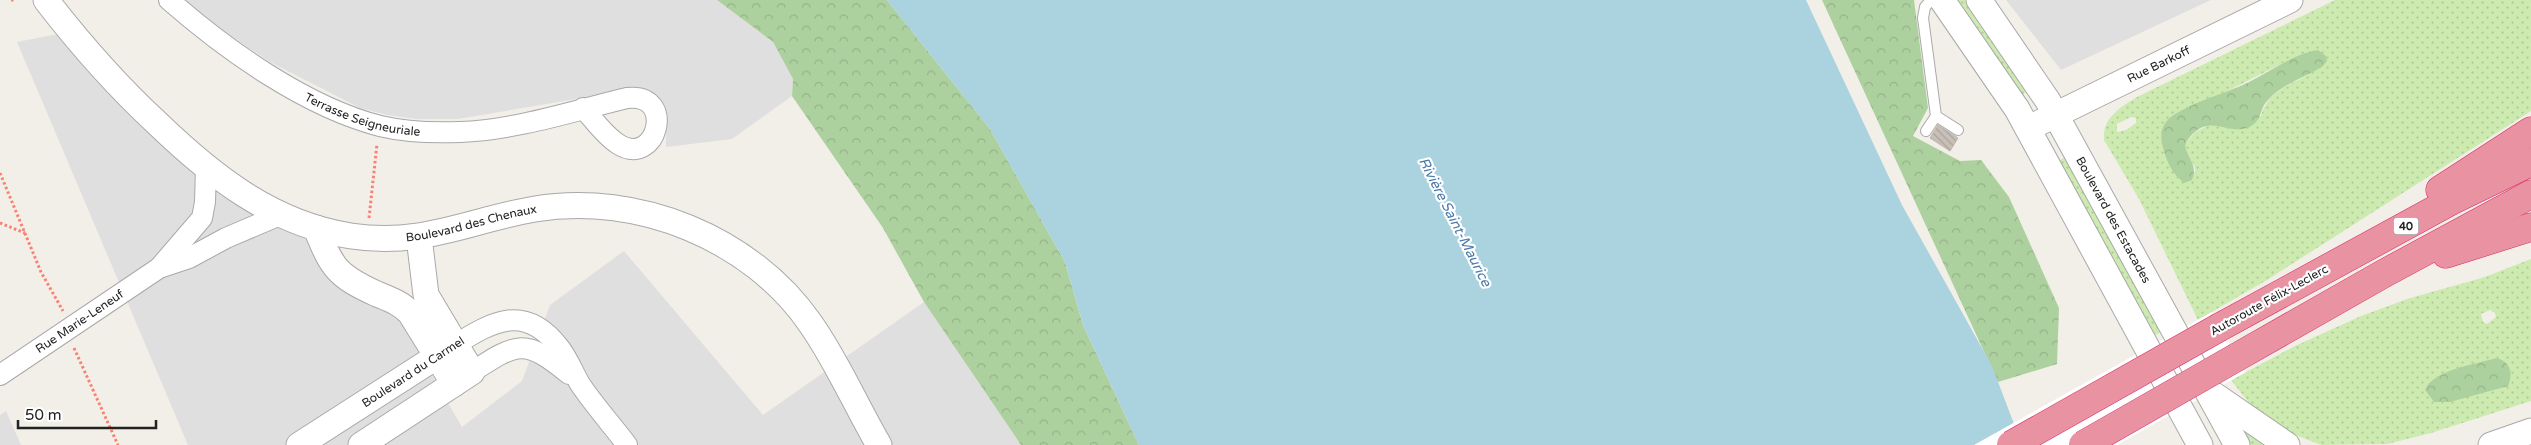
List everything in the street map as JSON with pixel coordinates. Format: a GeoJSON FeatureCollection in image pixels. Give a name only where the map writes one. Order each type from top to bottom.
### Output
{"type":"FeatureCollection","features":[{"type":"Feature","properties":{"kind":"highway"},"geometry":{"type":"LineString","coordinates":[[2282,292],[2531,131]]}},
{"type":"Feature","properties":{"kind":"highway","name":"Autoroute Félix-Leclerc"},"geometry":{"type":"LineString","coordinates":[[2012,445],[2282,292],[2451,201],[2531,162]]}},
{"type":"Feature","properties":{"kind":"highway","name":"40"},"geometry":{"type":"LineString","coordinates":[[2083,445],[2383,274],[2531,194]]}},
{"type":"Feature","properties":{"kind":"highway"},"geometry":{"type":"LineString","coordinates":[[2383,274],[2531,227]]}},
{"type":"Feature","properties":{"kind":"street","name":"Boulevard des Chenaux"},"geometry":{"type":"LineString","coordinates":[[46,0],[78,41],[120,88],[206,168],[242,195],[280,215],[316,228],[364,238],[419,237],[461,229],[527,210],[558,206],[624,209],[654,216],[692,230],[743,258],[798,307],[829,352],[879,445]]}},
{"type":"Feature","properties":{"kind":"street","name":"Terrasse Seigneuriale"},"geometry":{"type":"LineString","coordinates":[[169,0],[222,43],[263,71],[342,112],[380,126],[431,132],[462,132],[540,120],[583,108]]}},
{"type":"Feature","properties":{"kind":"street"},"geometry":{"type":"LineString","coordinates":[[1942,0],[2008,96],[2028,130],[2200,445]]}},
{"type":"Feature","properties":{"kind":"street","name":"Boulevard des Estacades"},"geometry":{"type":"LineString","coordinates":[[1979,0],[2032,76],[2056,115],[2237,445]]}},
{"type":"Feature","properties":{"kind":"street","name":"Rue Barkoff"},"geometry":{"type":"LineString","coordinates":[[2028,130],[2290,0]]}},
{"type":"Feature","properties":{"kind":"street","name":"Rue Marie-Leneuf"},"geometry":{"type":"LineString","coordinates":[[0,375],[159,268],[202,218],[205,202],[206,168]]}},
{"type":"Feature","properties":{"kind":"street","name":"Rue Marie-Leneuf"},"geometry":{"type":"LineString","coordinates":[[159,268],[189,258],[226,238],[280,215]]}},
{"type":"Feature","properties":{"kind":"street"},"geometry":{"type":"LineString","coordinates":[[316,228],[329,261],[337,271],[364,288],[406,308],[446,350]]}},
{"type":"Feature","properties":{"kind":"street"},"geometry":{"type":"LineString","coordinates":[[419,237],[426,295],[446,350],[463,378]]}},
{"type":"Feature","properties":{"kind":"street","name":"Boulevard du Carmel"},"geometry":{"type":"LineString","coordinates":[[299,445],[446,350],[494,322],[513,319],[532,324],[558,346],[580,384]]}},
{"type":"Feature","properties":{"kind":"street"},"geometry":{"type":"LineString","coordinates":[[361,445],[504,351],[513,348],[528,348],[549,358],[580,384],[627,445]]}},
{"type":"Feature","properties":{"kind":"street"},"geometry":{"type":"LineString","coordinates":[[2208,391],[2287,445]]}},
{"type":"Feature","properties":{"kind":"street"},"geometry":{"type":"LineString","coordinates":[[2491,445],[2531,431]]}},
{"type":"Feature","properties":{"kind":"lane"},"geometry":{"type":"LineString","coordinates":[[1926,131],[1936,116],[1923,18],[1925,7],[1931,0]]}},
{"type":"Feature","properties":{"kind":"lane"},"geometry":{"type":"LineString","coordinates":[[1936,116],[1958,130]]}},
{"type":"Feature","properties":{"kind":"path"},"geometry":{"type":"LineString","coordinates":[[370,212],[374,158]]}},
{"type":"Feature","properties":{"kind":"path"},"geometry":{"type":"LineString","coordinates":[[0,173],[44,279],[66,317],[70,340],[92,383],[118,445]]}},
{"type":"Feature","properties":{"kind":"path"},"geometry":{"type":"LineString","coordinates":[[0,223],[26,234]]}},
{"type":"Feature","properties":{"kind":"shaded area"},"geometry":{"type":"Polygon","coordinates":[[[185,0],[717,0],[773,42],[793,79],[792,96],[732,139],[666,147],[666,114],[653,96],[635,89],[458,119],[416,119],[388,115],[360,108],[268,61],[212,23],[185,0]]]}},
{"type":"Feature","properties":{"kind":"shaded area"},"geometry":{"type":"Polygon","coordinates":[[[2006,0],[2211,0],[2061,70],[2006,0]]]}},
{"type":"Feature","properties":{"kind":"shaded area"},"geometry":{"type":"Polygon","coordinates":[[[63,33],[252,209],[301,236],[375,289],[402,324],[462,427],[522,381],[550,305],[624,251],[763,415],[924,302],[1021,445],[188,445],[17,42],[63,33]]]}},
{"type":"Feature","properties":{"kind":"shaded area"},"geometry":{"type":"Polygon","coordinates":[[[6,411],[21,445],[0,445],[0,415],[6,411]]]}},
{"type":"Feature","properties":{"kind":"green space"},"geometry":{"type":"Polygon","coordinates":[[[717,0],[887,0],[990,129],[1065,262],[1083,325],[1139,445],[1021,445],[924,302],[883,228],[792,96],[793,79],[773,42],[717,0]]]}},
{"type":"Feature","properties":{"kind":"green space"},"geometry":{"type":"Polygon","coordinates":[[[1822,0],[1914,0],[1928,108],[1913,136],[1960,161],[1981,160],[2009,197],[2059,308],[2057,364],[1998,382],[1822,0]]]}},
{"type":"Feature","properties":{"kind":"green space"},"geometry":{"type":"Polygon","coordinates":[[[1952,0],[1966,0],[2029,90],[2019,97],[1952,0]]]}},
{"type":"Feature","properties":{"kind":"green space"},"geometry":{"type":"Polygon","coordinates":[[[2335,0],[2531,0],[2531,111],[2267,280],[2198,320],[2139,199],[2104,140],[2106,125],[2114,113],[2139,96],[2335,0]],[[2287,61],[2166,122],[2162,130],[2162,143],[2195,173],[2195,167],[2185,149],[2186,143],[2195,132],[2209,125],[2221,125],[2232,128],[2261,116],[2268,101],[2273,96],[2286,86],[2308,75],[2287,61]],[[2131,117],[2117,124],[2117,132],[2126,130],[2136,123],[2136,118],[2131,117]]]}},
{"type":"Feature","properties":{"kind":"green space"},"geometry":{"type":"Polygon","coordinates":[[[2318,50],[2326,56],[2327,61],[2322,67],[2287,85],[2275,94],[2263,107],[2259,118],[2252,125],[2239,129],[2209,126],[2202,127],[2194,132],[2186,145],[2194,168],[2192,180],[2184,183],[2171,169],[2161,140],[2164,125],[2173,116],[2193,105],[2249,82],[2291,59],[2318,50]]]}},
{"type":"Feature","properties":{"kind":"green space"},"geometry":{"type":"Polygon","coordinates":[[[2066,157],[2162,332],[2151,337],[2055,163],[2066,157]]]}},
{"type":"Feature","properties":{"kind":"green space"},"geometry":{"type":"Polygon","coordinates":[[[2531,259],[2531,401],[2431,433],[2387,444],[2321,445],[2288,432],[2253,408],[2231,380],[2295,346],[2361,316],[2407,299],[2485,277],[2531,259]],[[2490,310],[2481,314],[2483,322],[2487,324],[2496,317],[2495,313],[2490,310]]]}},
{"type":"Feature","properties":{"kind":"green space"},"geometry":{"type":"Polygon","coordinates":[[[2496,358],[2505,362],[2510,368],[2511,377],[2508,386],[2450,402],[2434,402],[2425,390],[2436,377],[2467,365],[2496,358]]]}},
{"type":"Feature","properties":{"kind":"green space"},"geometry":{"type":"Polygon","coordinates":[[[2241,428],[2265,445],[2251,445],[2241,428]]]}},
{"type":"Feature","properties":{"kind":"water","name":"Rivière Saint-Maurice"},"geometry":{"type":"Polygon","coordinates":[[[887,0],[1806,0],[1902,205],[1992,366],[2022,445],[1139,445],[1083,325],[1065,262],[990,129],[887,0]]]}},
{"type":"Feature","properties":{"kind":"pier"},"geometry":{"type":"Polygon","coordinates":[[[2212,312],[2246,372],[2117,445],[1974,445],[2212,312]]]}},
{"type":"Feature","properties":{"kind":"building"},"geometry":{"type":"Polygon","coordinates":[[[1938,125],[1958,138],[1950,151],[1930,138],[1938,125]]]}}]}
